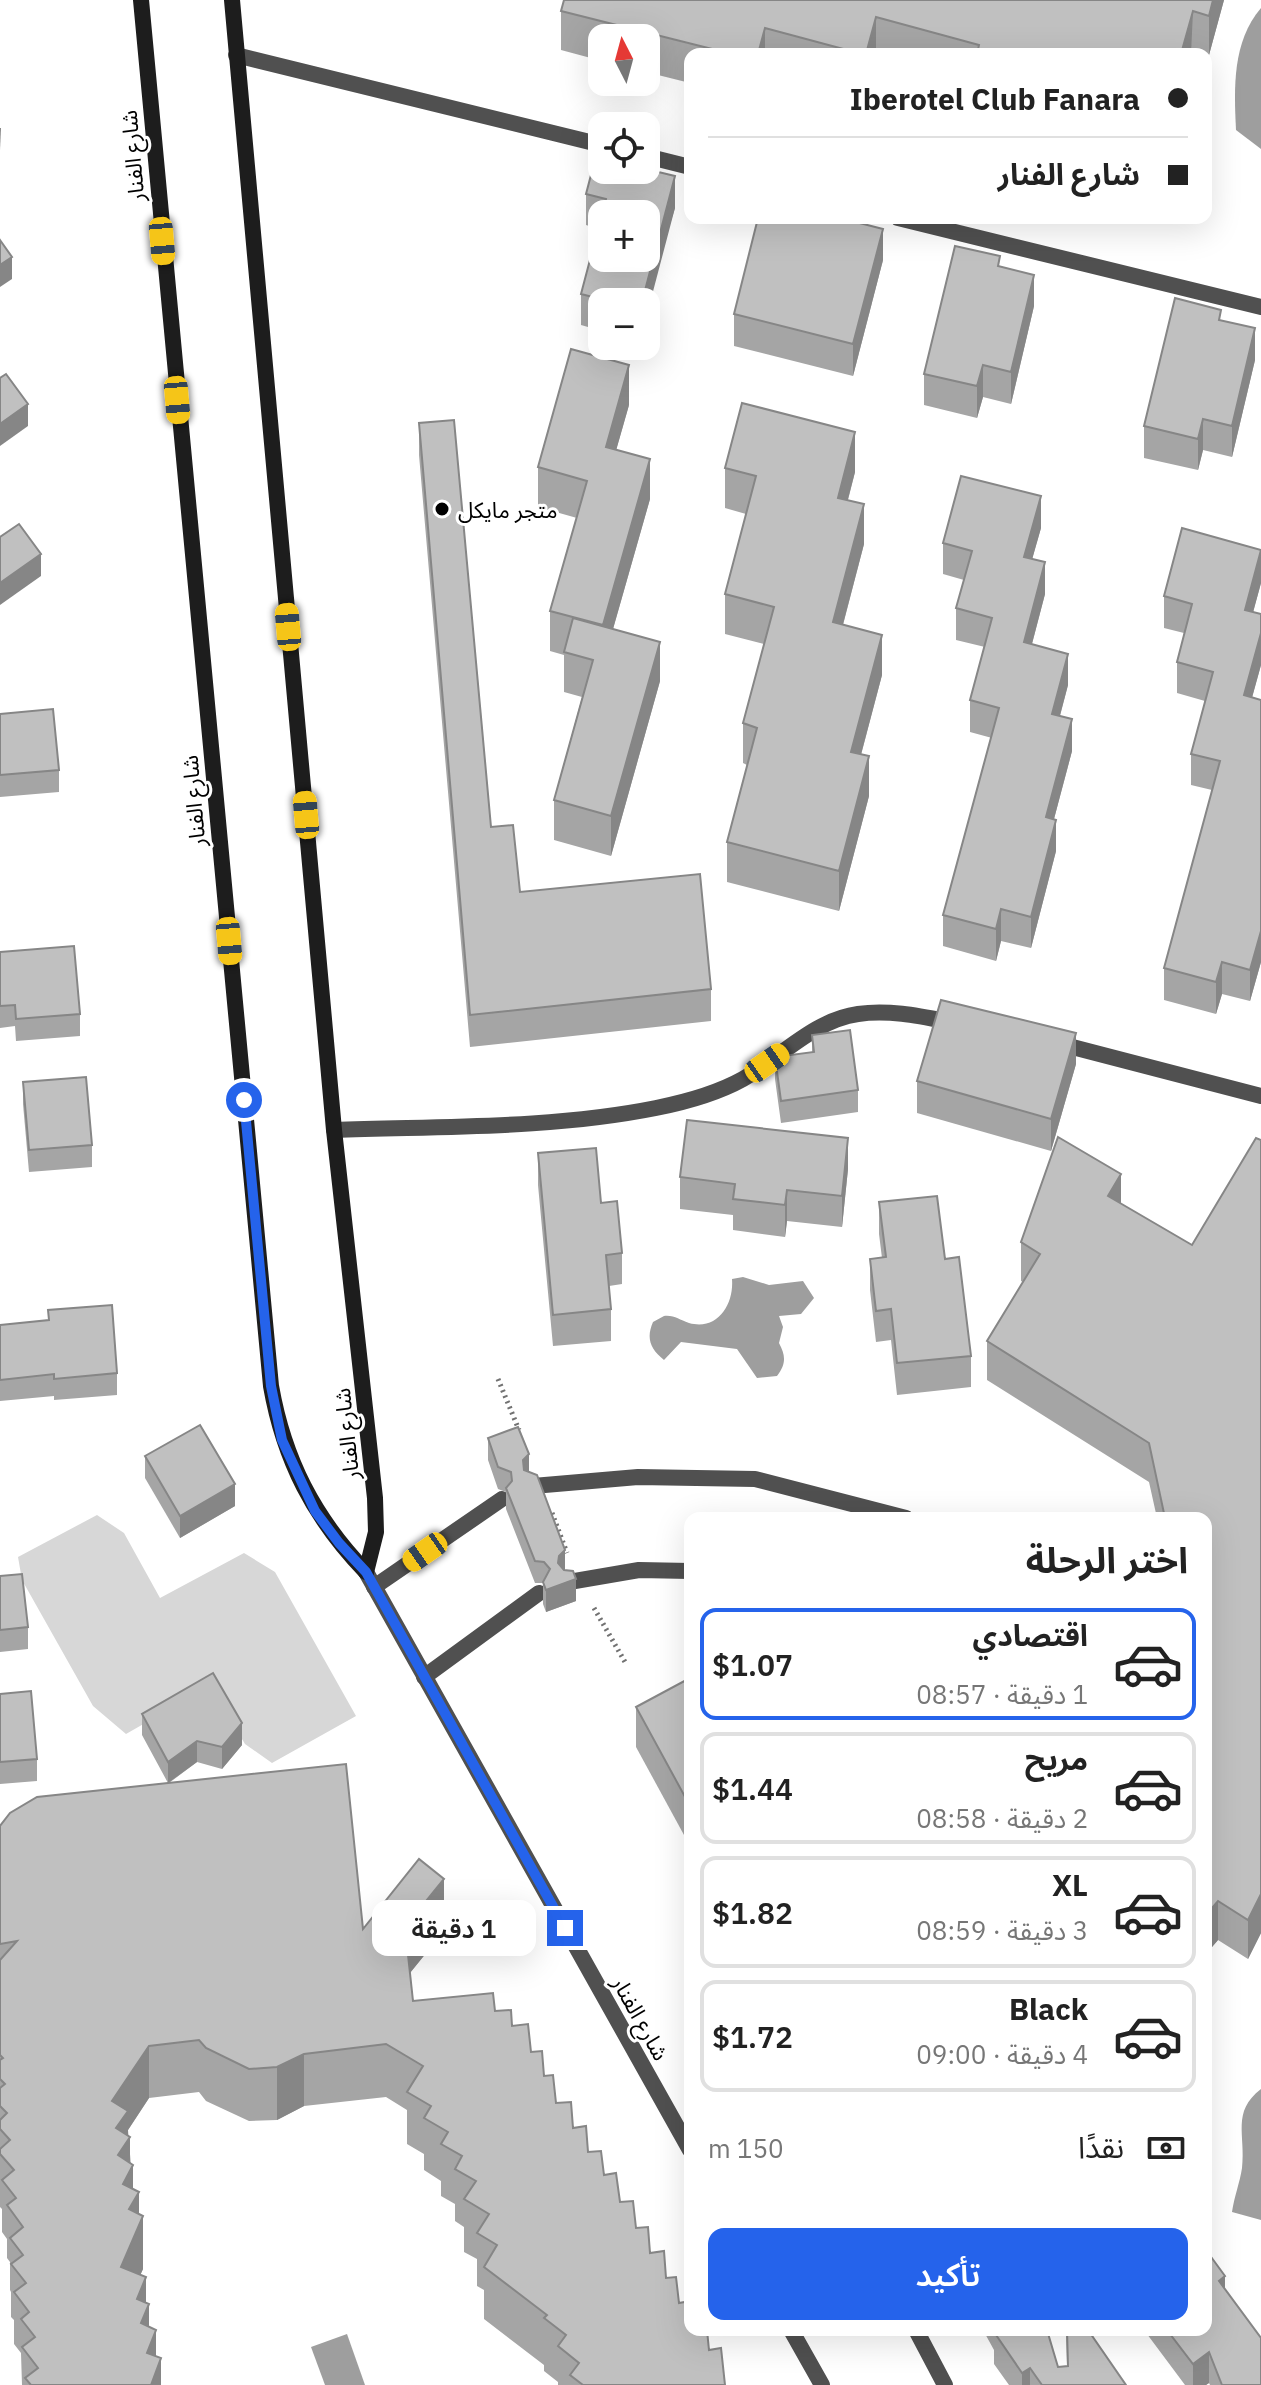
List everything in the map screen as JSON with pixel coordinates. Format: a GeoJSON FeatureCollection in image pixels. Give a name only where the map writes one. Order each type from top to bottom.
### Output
{"type":"FeatureCollection","features":[{"type":"Feature","properties":{"kind":"main road","name":"شارع الفنار"},"geometry":{"type":"LineString","coordinates":[[141,0],[271,1386],[282,1440],[297,1476],[323,1522],[370,1579]]}},
{"type":"Feature","properties":{"kind":"main road","name":"شارع الفنار"},"geometry":{"type":"LineString","coordinates":[[232,0],[334,1130],[375,1498],[376,1532],[370,1579]]}},
{"type":"Feature","properties":{"kind":"street"},"geometry":{"type":"LineString","coordinates":[[236,55],[588,142]]}},
{"type":"Feature","properties":{"kind":"street"},"geometry":{"type":"LineString","coordinates":[[660,160],[684,166]]}},
{"type":"Feature","properties":{"kind":"street"},"geometry":{"type":"LineString","coordinates":[[922,224],[1261,307]]}},
{"type":"Feature","properties":{"kind":"street"},"geometry":{"type":"LineString","coordinates":[[334,1130],[565,1122],[656,1108],[706,1096],[742,1080],[816,1029],[857,1014],[899,1014],[966,1025]]}},
{"type":"Feature","properties":{"kind":"street"},"geometry":{"type":"LineString","coordinates":[[1043,1040],[1261,1096]]}},
{"type":"Feature","properties":{"kind":"street"},"geometry":{"type":"LineString","coordinates":[[536,1485],[638,1477],[755,1479],[883,1512]]}},
{"type":"Feature","properties":{"kind":"street"},"geometry":{"type":"LineString","coordinates":[[370,1579],[502,1499]]}},
{"type":"Feature","properties":{"kind":"street"},"geometry":{"type":"LineString","coordinates":[[573,1581],[639,1570],[684,1571]]}},
{"type":"Feature","properties":{"kind":"street","name":"شارع الفنار"},"geometry":{"type":"LineString","coordinates":[[370,1579],[684,2139]]}},
{"type":"Feature","properties":{"kind":"street"},"geometry":{"type":"LineString","coordinates":[[424,1677],[539,1593]]}},
{"type":"Feature","properties":{"kind":"street"},"geometry":{"type":"LineString","coordinates":[[794,2336],[822,2385]]}},
{"type":"Feature","properties":{"kind":"street"},"geometry":{"type":"LineString","coordinates":[[919,2336],[945,2385]]}},
{"type":"Feature","properties":{"kind":"path"},"geometry":{"type":"LineString","coordinates":[[498,1379],[573,1581],[625,1662]]}},
{"type":"Feature","properties":{"kind":"shaded area"},"geometry":{"type":"Polygon","coordinates":[[[1261,8],[1261,149],[1236,130],[1235,98],[1240,50],[1261,8]]]}},
{"type":"Feature","properties":{"kind":"shaded area"},"geometry":{"type":"Polygon","coordinates":[[[743,1277],[769,1285],[803,1281],[814,1298],[801,1314],[779,1316],[783,1327],[779,1343],[784,1360],[777,1376],[757,1378],[737,1349],[681,1342],[664,1360],[655,1352],[650,1338],[653,1322],[664,1316],[699,1324],[716,1319],[727,1306],[732,1279],[743,1277]]]}},
{"type":"Feature","properties":{"kind":"shaded area"},"geometry":{"type":"Polygon","coordinates":[[[97,1515],[124,1533],[160,1598],[244,1553],[275,1572],[356,1716],[272,1763],[245,1744],[210,1686],[126,1734],[93,1706],[22,1580],[18,1557],[97,1515]]]}},
{"type":"Feature","properties":{"kind":"shaded area"},"geometry":{"type":"Polygon","coordinates":[[[1261,2089],[1261,2220],[1232,2212],[1242,2168],[1243,2115],[1246,2106],[1261,2089]]]}},
{"type":"Feature","properties":{"kind":"shaded area"},"geometry":{"type":"Polygon","coordinates":[[[347,2334],[365,2385],[325,2385],[311,2347],[347,2334]]]}},
{"type":"Feature","properties":{"kind":"building"},"geometry":{"type":"Polygon","coordinates":[[[564,0],[1213,0],[1209,16],[1193,11],[1183,48],[978,48],[979,45],[876,17],[868,48],[840,48],[765,28],[760,48],[708,48],[660,36],[660,24],[613,24],[561,11],[564,0]]]}},
{"type":"Feature","properties":{"kind":"building"},"geometry":{"type":"Polygon","coordinates":[[[660,172],[675,176],[660,233],[660,200],[606,200],[586,194],[589,184],[660,184],[660,172]]]}},
{"type":"Feature","properties":{"kind":"building"},"geometry":{"type":"Polygon","coordinates":[[[756,224],[863,224],[883,229],[853,344],[734,314],[756,224]]]}},
{"type":"Feature","properties":{"kind":"building"},"geometry":{"type":"Polygon","coordinates":[[[0,240],[12,257],[0,265],[0,240]]]}},
{"type":"Feature","properties":{"kind":"building"},"geometry":{"type":"Polygon","coordinates":[[[955,246],[1000,256],[998,266],[1034,275],[1011,372],[983,365],[977,386],[924,374],[955,246]]]}},
{"type":"Feature","properties":{"kind":"building"},"geometry":{"type":"Polygon","coordinates":[[[588,267],[588,272],[650,272],[646,288],[588,288],[588,296],[581,294],[588,267]]]}},
{"type":"Feature","properties":{"kind":"building"},"geometry":{"type":"Polygon","coordinates":[[[1175,298],[1221,310],[1219,320],[1255,328],[1232,426],[1203,419],[1198,439],[1144,426],[1175,298]]]}},
{"type":"Feature","properties":{"kind":"building"},"geometry":{"type":"Polygon","coordinates":[[[571,349],[588,354],[588,360],[611,360],[629,365],[606,447],[650,459],[603,625],[550,611],[587,481],[538,467],[571,349]]]}},
{"type":"Feature","properties":{"kind":"building"},"geometry":{"type":"Polygon","coordinates":[[[6,374],[28,404],[0,424],[0,378],[6,374]]]}},
{"type":"Feature","properties":{"kind":"building"},"geometry":{"type":"Polygon","coordinates":[[[742,403],[855,432],[838,498],[864,504],[833,622],[882,635],[851,752],[869,756],[839,871],[727,842],[757,728],[743,723],[774,607],[725,594],[756,476],[725,468],[742,403]]]}},
{"type":"Feature","properties":{"kind":"building"},"geometry":{"type":"Polygon","coordinates":[[[454,420],[491,827],[513,825],[520,892],[700,874],[711,989],[470,1015],[419,423],[454,420]]]}},
{"type":"Feature","properties":{"kind":"building"},"geometry":{"type":"Polygon","coordinates":[[[961,476],[1041,496],[1024,557],[1045,562],[1024,642],[1068,654],[1052,714],[1072,719],[1046,817],[1056,820],[1031,917],[1001,909],[996,929],[943,915],[999,708],[970,700],[992,618],[956,608],[972,551],[943,543],[961,476]]]}},
{"type":"Feature","properties":{"kind":"building"},"geometry":{"type":"Polygon","coordinates":[[[19,524],[41,554],[0,583],[0,537],[19,524]]]}},
{"type":"Feature","properties":{"kind":"building"},"geometry":{"type":"Polygon","coordinates":[[[1182,528],[1261,550],[1245,610],[1261,614],[1261,633],[1244,695],[1261,700],[1261,931],[1250,970],[1222,962],[1216,982],[1164,968],[1220,761],[1191,754],[1213,672],[1177,662],[1192,604],[1164,596],[1182,528]]]}},
{"type":"Feature","properties":{"kind":"building"},"geometry":{"type":"Polygon","coordinates":[[[573,618],[660,642],[611,816],[554,800],[593,660],[564,652],[573,618]]]}},
{"type":"Feature","properties":{"kind":"building"},"geometry":{"type":"Polygon","coordinates":[[[53,709],[59,770],[0,775],[0,714],[53,709]]]}},
{"type":"Feature","properties":{"kind":"building"},"geometry":{"type":"Polygon","coordinates":[[[74,946],[80,1014],[16,1019],[15,1005],[0,1006],[0,952],[74,946]]]}},
{"type":"Feature","properties":{"kind":"building"},"geometry":{"type":"Polygon","coordinates":[[[941,1000],[1076,1033],[1051,1119],[917,1081],[941,1000]]]}},
{"type":"Feature","properties":{"kind":"building"},"geometry":{"type":"Polygon","coordinates":[[[850,1030],[858,1090],[781,1101],[775,1057],[814,1052],[812,1035],[850,1030]]]}},
{"type":"Feature","properties":{"kind":"building"},"geometry":{"type":"Polygon","coordinates":[[[86,1077],[92,1145],[29,1150],[23,1082],[86,1077]]]}},
{"type":"Feature","properties":{"kind":"building"},"geometry":{"type":"Polygon","coordinates":[[[687,1120],[848,1138],[842,1196],[787,1190],[785,1205],[733,1199],[735,1184],[680,1177],[687,1120]]]}},
{"type":"Feature","properties":{"kind":"building"},"geometry":{"type":"Polygon","coordinates":[[[1058,1137],[1121,1174],[1108,1196],[1192,1245],[1256,1138],[1261,1140],[1261,1894],[1248,1920],[1218,1901],[1212,1908],[1212,1512],[1164,1512],[1149,1443],[987,1341],[1040,1254],[1021,1242],[1058,1137]]]}},
{"type":"Feature","properties":{"kind":"building"},"geometry":{"type":"Polygon","coordinates":[[[596,1148],[601,1203],[617,1201],[622,1253],[606,1255],[611,1309],[553,1315],[538,1153],[596,1148]]]}},
{"type":"Feature","properties":{"kind":"building"},"geometry":{"type":"Polygon","coordinates":[[[937,1196],[945,1259],[959,1257],[971,1356],[897,1363],[891,1309],[876,1311],[870,1259],[886,1257],[879,1202],[937,1196]]]}},
{"type":"Feature","properties":{"kind":"building"},"geometry":{"type":"Polygon","coordinates":[[[112,1305],[117,1373],[54,1379],[54,1374],[0,1380],[0,1325],[49,1320],[48,1310],[112,1305]]]}},
{"type":"Feature","properties":{"kind":"building"},"geometry":{"type":"Polygon","coordinates":[[[200,1425],[235,1484],[180,1516],[145,1456],[200,1425]]]}},
{"type":"Feature","properties":{"kind":"building"},"geometry":{"type":"Polygon","coordinates":[[[518,1427],[529,1454],[523,1460],[524,1470],[537,1475],[565,1550],[559,1556],[558,1563],[564,1570],[573,1571],[576,1579],[546,1590],[543,1582],[550,1569],[544,1562],[535,1561],[506,1488],[512,1481],[511,1472],[498,1467],[488,1438],[518,1427]]]}},
{"type":"Feature","properties":{"kind":"building"},"geometry":{"type":"Polygon","coordinates":[[[22,1574],[28,1627],[0,1630],[0,1576],[22,1574]]]}},
{"type":"Feature","properties":{"kind":"building"},"geometry":{"type":"Polygon","coordinates":[[[213,1673],[242,1723],[222,1747],[197,1741],[168,1762],[142,1714],[213,1673]]]}},
{"type":"Feature","properties":{"kind":"building"},"geometry":{"type":"Polygon","coordinates":[[[684,1681],[684,1795],[636,1707],[684,1681]]]}},
{"type":"Feature","properties":{"kind":"building"},"geometry":{"type":"Polygon","coordinates":[[[31,1691],[37,1759],[0,1762],[0,1694],[31,1691]]]}},
{"type":"Feature","properties":{"kind":"building"},"geometry":{"type":"Polygon","coordinates":[[[346,1764],[363,1929],[419,1859],[444,1879],[405,1927],[413,2001],[493,1993],[495,2011],[511,2010],[512,2026],[528,2024],[531,2052],[542,2051],[544,2076],[553,2075],[556,2103],[571,2102],[573,2128],[586,2126],[588,2152],[601,2151],[604,2175],[616,2173],[620,2202],[633,2201],[636,2228],[648,2227],[650,2253],[664,2251],[666,2278],[676,2277],[679,2303],[684,2302],[684,2336],[708,2336],[709,2350],[721,2348],[725,2385],[583,2385],[570,2375],[579,2363],[558,2346],[566,2335],[544,2318],[547,2315],[484,2267],[497,2245],[477,2233],[489,2214],[464,2199],[476,2181],[455,2169],[462,2156],[441,2144],[448,2132],[424,2118],[431,2106],[407,2092],[423,2066],[386,2044],[304,2054],[277,2067],[249,2069],[206,2048],[199,2040],[149,2046],[112,2101],[128,2111],[116,2128],[130,2137],[118,2155],[133,2165],[123,2184],[139,2192],[129,2209],[143,2216],[121,2267],[146,2277],[137,2299],[149,2304],[141,2323],[156,2330],[147,2353],[161,2358],[151,2385],[31,2385],[25,2378],[38,2368],[22,2347],[35,2337],[21,2319],[29,2312],[14,2292],[26,2283],[11,2264],[23,2255],[10,2238],[23,2227],[7,2205],[16,2198],[2,2180],[14,2170],[0,2154],[0,2149],[10,2140],[0,2129],[0,2120],[7,2113],[0,2106],[0,2088],[5,2084],[0,2079],[0,2060],[3,2058],[0,2055],[0,1960],[17,1941],[0,1944],[0,1826],[10,1813],[37,1797],[346,1764]]]}},
{"type":"Feature","properties":{"kind":"building"},"geometry":{"type":"Polygon","coordinates":[[[1212,2258],[1225,2276],[1219,2281],[1261,2338],[1261,2385],[1222,2385],[1209,2352],[1193,2364],[1172,2336],[1212,2336],[1212,2258]]]}},
{"type":"Feature","properties":{"kind":"building"},"geometry":{"type":"Polygon","coordinates":[[[997,2336],[1049,2336],[1058,2367],[1068,2366],[1067,2336],[1092,2336],[1126,2385],[1042,2385],[1030,2368],[1022,2373],[997,2336]]]}},
{"type":"Feature","properties":{"kind":"place","name":"متجر مايكل"},"geometry":{"type":"Point","coordinates":[442,509]}},
{"type":"Feature","properties":{"kind":"route"},"geometry":{"type":"LineString","coordinates":[[244,1100],[271,1386],[282,1440],[315,1511],[366,1572],[565,1928]]}}]}
